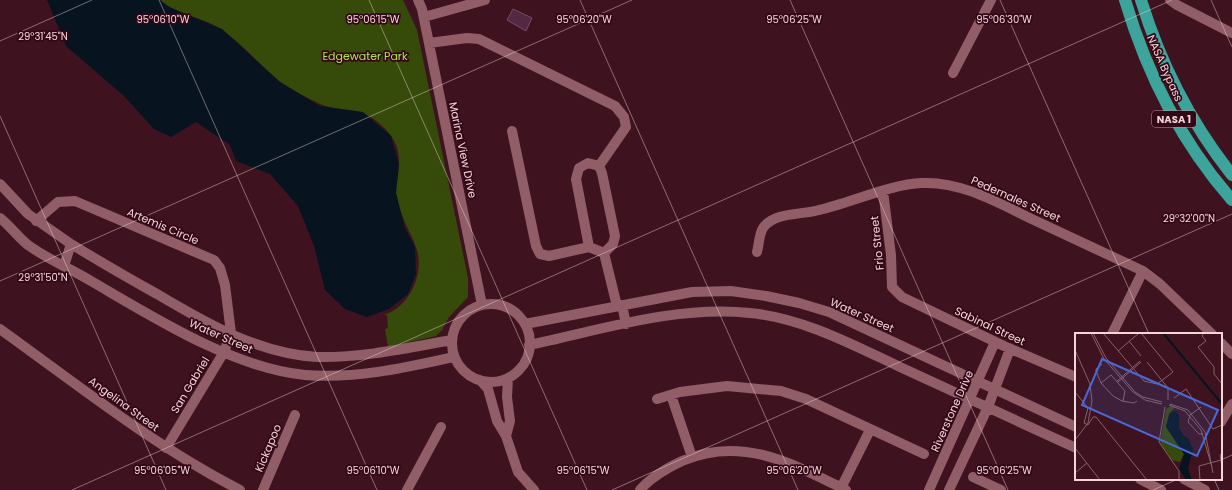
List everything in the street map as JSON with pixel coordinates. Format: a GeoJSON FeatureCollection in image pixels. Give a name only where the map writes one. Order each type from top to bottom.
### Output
{"type":"FeatureCollection","features":[{"type":"Feature","properties":{"kind":"highway","name":"NASA Bypass"},"geometry":{"type":"LineString","coordinates":[[1125,0],[1151,72],[1173,118],[1198,156],[1232,200]]}},
{"type":"Feature","properties":{"kind":"highway","name":"NASA Bypass"},"geometry":{"type":"LineString","coordinates":[[1141,0],[1153,37],[1172,82],[1208,143],[1232,175]]}},
{"type":"Feature","properties":{"kind":"street","name":"Marina View Drive"},"geometry":{"type":"LineString","coordinates":[[418,0],[424,17],[482,305]]}},
{"type":"Feature","properties":{"kind":"street"},"geometry":{"type":"LineString","coordinates":[[424,17],[485,0]]}},
{"type":"Feature","properties":{"kind":"street"},"geometry":{"type":"LineString","coordinates":[[952,73],[991,0]]}},
{"type":"Feature","properties":{"kind":"street"},"geometry":{"type":"LineString","coordinates":[[1170,0],[1232,33]]}},
{"type":"Feature","properties":{"kind":"street"},"geometry":{"type":"LineString","coordinates":[[429,42],[468,38],[479,39],[615,106],[624,117],[626,127],[598,166]]}},
{"type":"Feature","properties":{"kind":"street"},"geometry":{"type":"LineString","coordinates":[[512,131],[536,246],[540,254],[549,256],[589,247],[604,253]]}},
{"type":"Feature","properties":{"kind":"street"},"geometry":{"type":"LineString","coordinates":[[589,247],[576,179],[579,168],[588,163],[598,166],[602,173],[615,236],[613,244],[604,253]]}},
{"type":"Feature","properties":{"kind":"street","name":"Pedernales Street"},"geometry":{"type":"LineString","coordinates":[[757,252],[762,230],[769,222],[780,217],[834,207],[883,191],[920,183],[939,183],[962,188],[996,202],[1143,271],[1160,284],[1211,333]]}},
{"type":"Feature","properties":{"kind":"street","name":"Water Street"},"geometry":{"type":"LineString","coordinates":[[0,184],[36,221],[71,244],[203,321],[257,345],[285,352],[316,357],[383,353],[452,340]]}},
{"type":"Feature","properties":{"kind":"street","name":"Frio Street"},"geometry":{"type":"LineString","coordinates":[[883,191],[891,255],[892,287],[896,292]]}},
{"type":"Feature","properties":{"kind":"street","name":"Artemis Circle"},"geometry":{"type":"LineString","coordinates":[[36,221],[58,202],[75,201],[214,260],[220,268],[225,285],[231,333]]}},
{"type":"Feature","properties":{"kind":"street","name":"Water Street"},"geometry":{"type":"LineString","coordinates":[[0,218],[28,245],[151,316],[224,352],[267,368],[304,374],[337,376],[394,370],[454,357]]}},
{"type":"Feature","properties":{"kind":"street"},"geometry":{"type":"LineString","coordinates":[[64,266],[71,244]]}},
{"type":"Feature","properties":{"kind":"street"},"geometry":{"type":"LineString","coordinates":[[604,253],[619,306],[626,324]]}},
{"type":"Feature","properties":{"kind":"street"},"geometry":{"type":"LineString","coordinates":[[1112,333],[1143,271]]}},
{"type":"Feature","properties":{"kind":"street","name":"Water Street"},"geometry":{"type":"LineString","coordinates":[[525,324],[692,292],[731,291],[799,303],[829,312],[1075,427]]}},
{"type":"Feature","properties":{"kind":"street","name":"Sabinal Street"},"geometry":{"type":"LineString","coordinates":[[896,292],[902,297],[1010,349],[1075,377]]}},
{"type":"Feature","properties":{"kind":"street"},"geometry":{"type":"LineString","coordinates":[[492,304],[507,308],[519,316],[525,324],[529,345],[523,364],[508,378],[495,382],[481,381],[470,376],[460,368],[454,357],[452,340],[455,328],[461,317],[471,309],[482,305],[492,304]]}},
{"type":"Feature","properties":{"kind":"street"},"geometry":{"type":"LineString","coordinates":[[529,345],[669,315],[716,312],[750,313],[777,317],[843,341],[1075,448]]}},
{"type":"Feature","properties":{"kind":"street","name":"Angelina Street"},"geometry":{"type":"LineString","coordinates":[[0,329],[166,448],[204,471],[240,490]]}},
{"type":"Feature","properties":{"kind":"street","name":"San Gabriel"},"geometry":{"type":"LineString","coordinates":[[166,448],[224,352],[231,333]]}},
{"type":"Feature","properties":{"kind":"street","name":"Riverstone Drive"},"geometry":{"type":"LineString","coordinates":[[929,490],[996,342]]}},
{"type":"Feature","properties":{"kind":"street"},"geometry":{"type":"LineString","coordinates":[[1222,344],[1232,354]]}},
{"type":"Feature","properties":{"kind":"street"},"geometry":{"type":"LineString","coordinates":[[949,490],[988,407],[1010,349]]}},
{"type":"Feature","properties":{"kind":"street"},"geometry":{"type":"LineString","coordinates":[[506,436],[510,420],[507,397],[508,378]]}},
{"type":"Feature","properties":{"kind":"street"},"geometry":{"type":"LineString","coordinates":[[481,381],[488,389],[497,421],[506,436],[518,472],[534,490]]}},
{"type":"Feature","properties":{"kind":"street"},"geometry":{"type":"LineString","coordinates":[[657,399],[703,388],[727,386],[781,391],[806,399],[924,454]]}},
{"type":"Feature","properties":{"kind":"street"},"geometry":{"type":"LineString","coordinates":[[671,395],[692,457]]}},
{"type":"Feature","properties":{"kind":"street"},"geometry":{"type":"LineString","coordinates":[[1222,420],[1232,404]]}},
{"type":"Feature","properties":{"kind":"street","name":"Kickapoo"},"geometry":{"type":"LineString","coordinates":[[263,490],[295,415]]}},
{"type":"Feature","properties":{"kind":"street"},"geometry":{"type":"LineString","coordinates":[[407,490],[441,428]]}},
{"type":"Feature","properties":{"kind":"street"},"geometry":{"type":"LineString","coordinates":[[640,490],[669,468],[692,457],[721,451],[747,451],[774,457],[844,489],[870,430]]}},
{"type":"Feature","properties":{"kind":"street"},"geometry":{"type":"LineString","coordinates":[[973,477],[1001,490]]}},
{"type":"Feature","properties":{"kind":"street"},"geometry":{"type":"LineString","coordinates":[[1142,480],[1161,490]]}},
{"type":"Feature","properties":{"kind":"street"},"geometry":{"type":"LineString","coordinates":[[1186,480],[1205,490]]}},
{"type":"Feature","properties":{"kind":"green space","name":"Edgewater Park"},"geometry":{"type":"Polygon","coordinates":[[[160,0],[403,0],[417,30],[468,278],[468,297],[449,317],[442,330],[436,336],[388,347],[385,329],[388,328],[387,315],[384,315],[393,311],[407,298],[416,279],[419,260],[417,250],[397,201],[396,189],[399,160],[397,147],[391,135],[380,124],[364,114],[356,111],[324,106],[292,90],[272,75],[222,30],[207,22],[175,10],[160,0]]]}},
{"type":"Feature","properties":{"kind":"water"},"geometry":{"type":"Polygon","coordinates":[[[47,0],[160,0],[169,7],[222,29],[280,82],[320,106],[363,112],[391,136],[399,164],[396,193],[405,228],[415,247],[416,274],[408,294],[389,309],[367,317],[345,309],[325,290],[314,246],[298,206],[270,174],[236,161],[230,145],[196,122],[171,137],[154,129],[124,96],[66,46],[47,0]]]}},
{"type":"Feature","properties":{"kind":"building"},"geometry":{"type":"Polygon","coordinates":[[[513,9],[532,18],[526,31],[507,20],[513,9]]]}}]}
